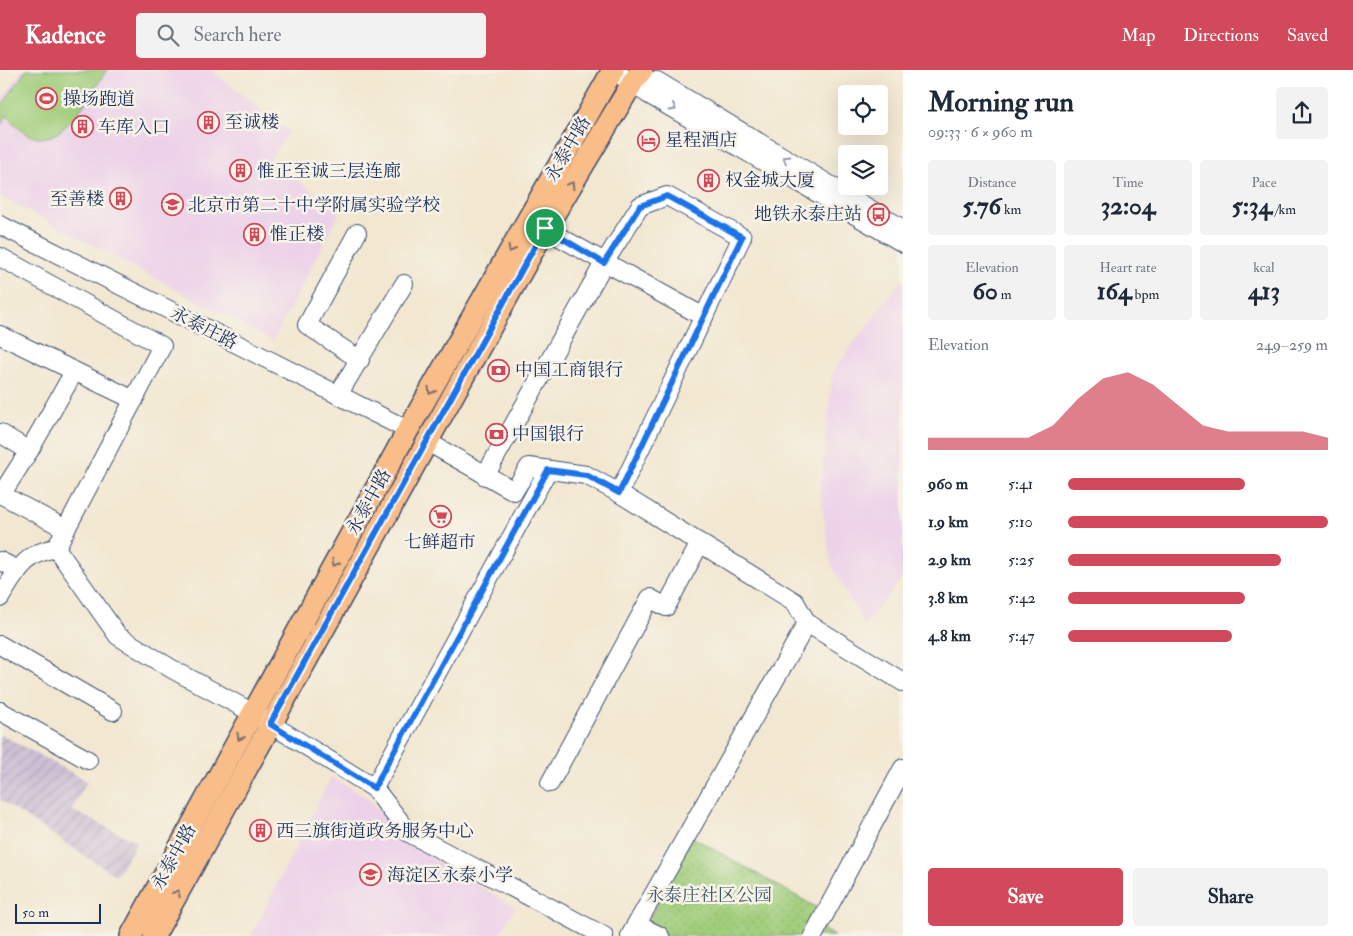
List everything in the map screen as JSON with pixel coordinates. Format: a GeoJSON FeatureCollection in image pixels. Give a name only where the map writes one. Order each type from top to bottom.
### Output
{"type":"FeatureCollection","features":[{"type":"Feature","properties":{"kind":"main road","name":"永泰中路"},"geometry":{"type":"LineString","coordinates":[[131,936],[262,718],[417,436],[613,70]]}},
{"type":"Feature","properties":{"kind":"main road","name":"永泰中路"},"geometry":{"type":"LineString","coordinates":[[417,436],[637,76]]}},
{"type":"Feature","properties":{"kind":"main road","name":"永泰中路"},"geometry":{"type":"LineString","coordinates":[[154,936],[262,718]]}},
{"type":"Feature","properties":{"kind":"street"},"geometry":{"type":"LineString","coordinates":[[613,70],[657,81],[903,228]]}},
{"type":"Feature","properties":{"kind":"street"},"geometry":{"type":"LineString","coordinates":[[637,76],[648,94],[903,243]]}},
{"type":"Feature","properties":{"kind":"street"},"geometry":{"type":"LineString","coordinates":[[485,476],[604,263],[640,206],[667,196],[742,237],[619,493]]}},
{"type":"Feature","properties":{"kind":"street","name":"永泰庄路"},"geometry":{"type":"LineString","coordinates":[[0,226],[338,395],[417,436],[514,491],[529,467],[548,470]]}},
{"type":"Feature","properties":{"kind":"street"},"geometry":{"type":"LineString","coordinates":[[545,228],[604,263],[704,317]]}},
{"type":"Feature","properties":{"kind":"street"},"geometry":{"type":"LineString","coordinates":[[357,233],[306,324],[360,360]]}},
{"type":"Feature","properties":{"kind":"street"},"geometry":{"type":"LineString","coordinates":[[0,257],[162,346],[56,548]]}},
{"type":"Feature","properties":{"kind":"street"},"geometry":{"type":"LineString","coordinates":[[338,395],[404,284]]}},
{"type":"Feature","properties":{"kind":"street"},"geometry":{"type":"LineString","coordinates":[[0,335],[134,400]]}},
{"type":"Feature","properties":{"kind":"street"},"geometry":{"type":"LineString","coordinates":[[66,529],[1,495],[29,451],[74,372]]}},
{"type":"Feature","properties":{"kind":"street"},"geometry":{"type":"LineString","coordinates":[[0,433],[29,451]]}},
{"type":"Feature","properties":{"kind":"street"},"geometry":{"type":"LineString","coordinates":[[374,788],[548,470],[586,475],[619,493],[795,602],[807,623],[903,682]]}},
{"type":"Feature","properties":{"kind":"street"},"geometry":{"type":"LineString","coordinates":[[550,783],[650,598],[666,607],[700,543]]}},
{"type":"Feature","properties":{"kind":"street"},"geometry":{"type":"LineString","coordinates":[[56,548],[118,636],[172,669],[262,718],[374,788],[409,833],[604,936]]}},
{"type":"Feature","properties":{"kind":"street"},"geometry":{"type":"LineString","coordinates":[[0,598],[26,560],[41,550],[56,548]]}},
{"type":"Feature","properties":{"kind":"street"},"geometry":{"type":"LineString","coordinates":[[0,560],[18,570]]}},
{"type":"Feature","properties":{"kind":"street"},"geometry":{"type":"LineString","coordinates":[[660,936],[633,930],[807,623]]}},
{"type":"Feature","properties":{"kind":"street"},"geometry":{"type":"LineString","coordinates":[[0,645],[113,711]]}},
{"type":"Feature","properties":{"kind":"street"},"geometry":{"type":"LineString","coordinates":[[0,711],[88,760]]}},
{"type":"Feature","properties":{"kind":"street"},"geometry":{"type":"LineString","coordinates":[[812,936],[903,768]]}},
{"type":"Feature","properties":{"kind":"shaded area","name":"北京市第二十中学附属实验学校"},"geometry":{"type":"Polygon","coordinates":[[[22,70],[211,70],[289,132],[270,159],[339,213],[273,341],[0,196],[0,102],[22,70]]]}},
{"type":"Feature","properties":{"kind":"shaded area"},"geometry":{"type":"Polygon","coordinates":[[[903,279],[903,577],[864,625],[831,564],[820,492],[833,370],[903,279]]]}},
{"type":"Feature","properties":{"kind":"shaded area"},"geometry":{"type":"Polygon","coordinates":[[[0,734],[87,781],[72,810],[137,842],[116,876],[0,800],[0,734]]]}},
{"type":"Feature","properties":{"kind":"shaded area","name":"海淀区永泰小学"},"geometry":{"type":"Polygon","coordinates":[[[331,777],[369,799],[404,842],[515,907],[499,936],[251,936],[331,777]]]}},
{"type":"Feature","properties":{"kind":"green space","name":"操场跑道"},"geometry":{"type":"Polygon","coordinates":[[[26,70],[107,70],[76,115],[64,127],[52,136],[38,138],[23,131],[7,115],[0,126],[0,108],[26,70]]]}},
{"type":"Feature","properties":{"kind":"green space","name":"永泰庄社区公园"},"geometry":{"type":"Polygon","coordinates":[[[692,837],[830,915],[822,929],[834,936],[661,936],[645,927],[692,837]]]}},
{"type":"Feature","properties":{"kind":"place","name":"操场跑道"},"geometry":{"type":"Point","coordinates":[47,99]}},
{"type":"Feature","properties":{"kind":"place","name":"至诚楼"},"geometry":{"type":"Point","coordinates":[209,122]}},
{"type":"Feature","properties":{"kind":"place","name":"车库入口"},"geometry":{"type":"Point","coordinates":[82,127]}},
{"type":"Feature","properties":{"kind":"place","name":"星程酒店"},"geometry":{"type":"Point","coordinates":[649,140]}},
{"type":"Feature","properties":{"kind":"place","name":"惟正至诚三层连廊"},"geometry":{"type":"Point","coordinates":[241,171]}},
{"type":"Feature","properties":{"kind":"place","name":"权金城大厦"},"geometry":{"type":"Point","coordinates":[709,180]}},
{"type":"Feature","properties":{"kind":"place","name":"至善楼"},"geometry":{"type":"Point","coordinates":[120,199]}},
{"type":"Feature","properties":{"kind":"place","name":"北京市第二十中学附属实验学校"},"geometry":{"type":"Point","coordinates":[172,205]}},
{"type":"Feature","properties":{"kind":"place","name":"地铁永泰庄站"},"geometry":{"type":"Point","coordinates":[878,214]}},
{"type":"Feature","properties":{"kind":"place","name":"惟正楼"},"geometry":{"type":"Point","coordinates":[254,234]}},
{"type":"Feature","properties":{"kind":"place","name":"中国工商银行"},"geometry":{"type":"Point","coordinates":[499,370]}},
{"type":"Feature","properties":{"kind":"place","name":"中国银行"},"geometry":{"type":"Point","coordinates":[496,434]}},
{"type":"Feature","properties":{"kind":"place","name":"七鲜超市"},"geometry":{"type":"Point","coordinates":[440,517]}},
{"type":"Feature","properties":{"kind":"place","name":"西三旗街道政务服务中心"},"geometry":{"type":"Point","coordinates":[260,831]}},
{"type":"Feature","properties":{"kind":"place","name":"海淀区永泰小学"},"geometry":{"type":"Point","coordinates":[371,875]}},
{"type":"Feature","properties":{"kind":"route"},"geometry":{"type":"LineString","coordinates":[[667,196],[742,237],[619,493],[586,475],[548,470],[374,788],[270,724],[545,228],[604,263],[640,206],[667,196]]}}]}
